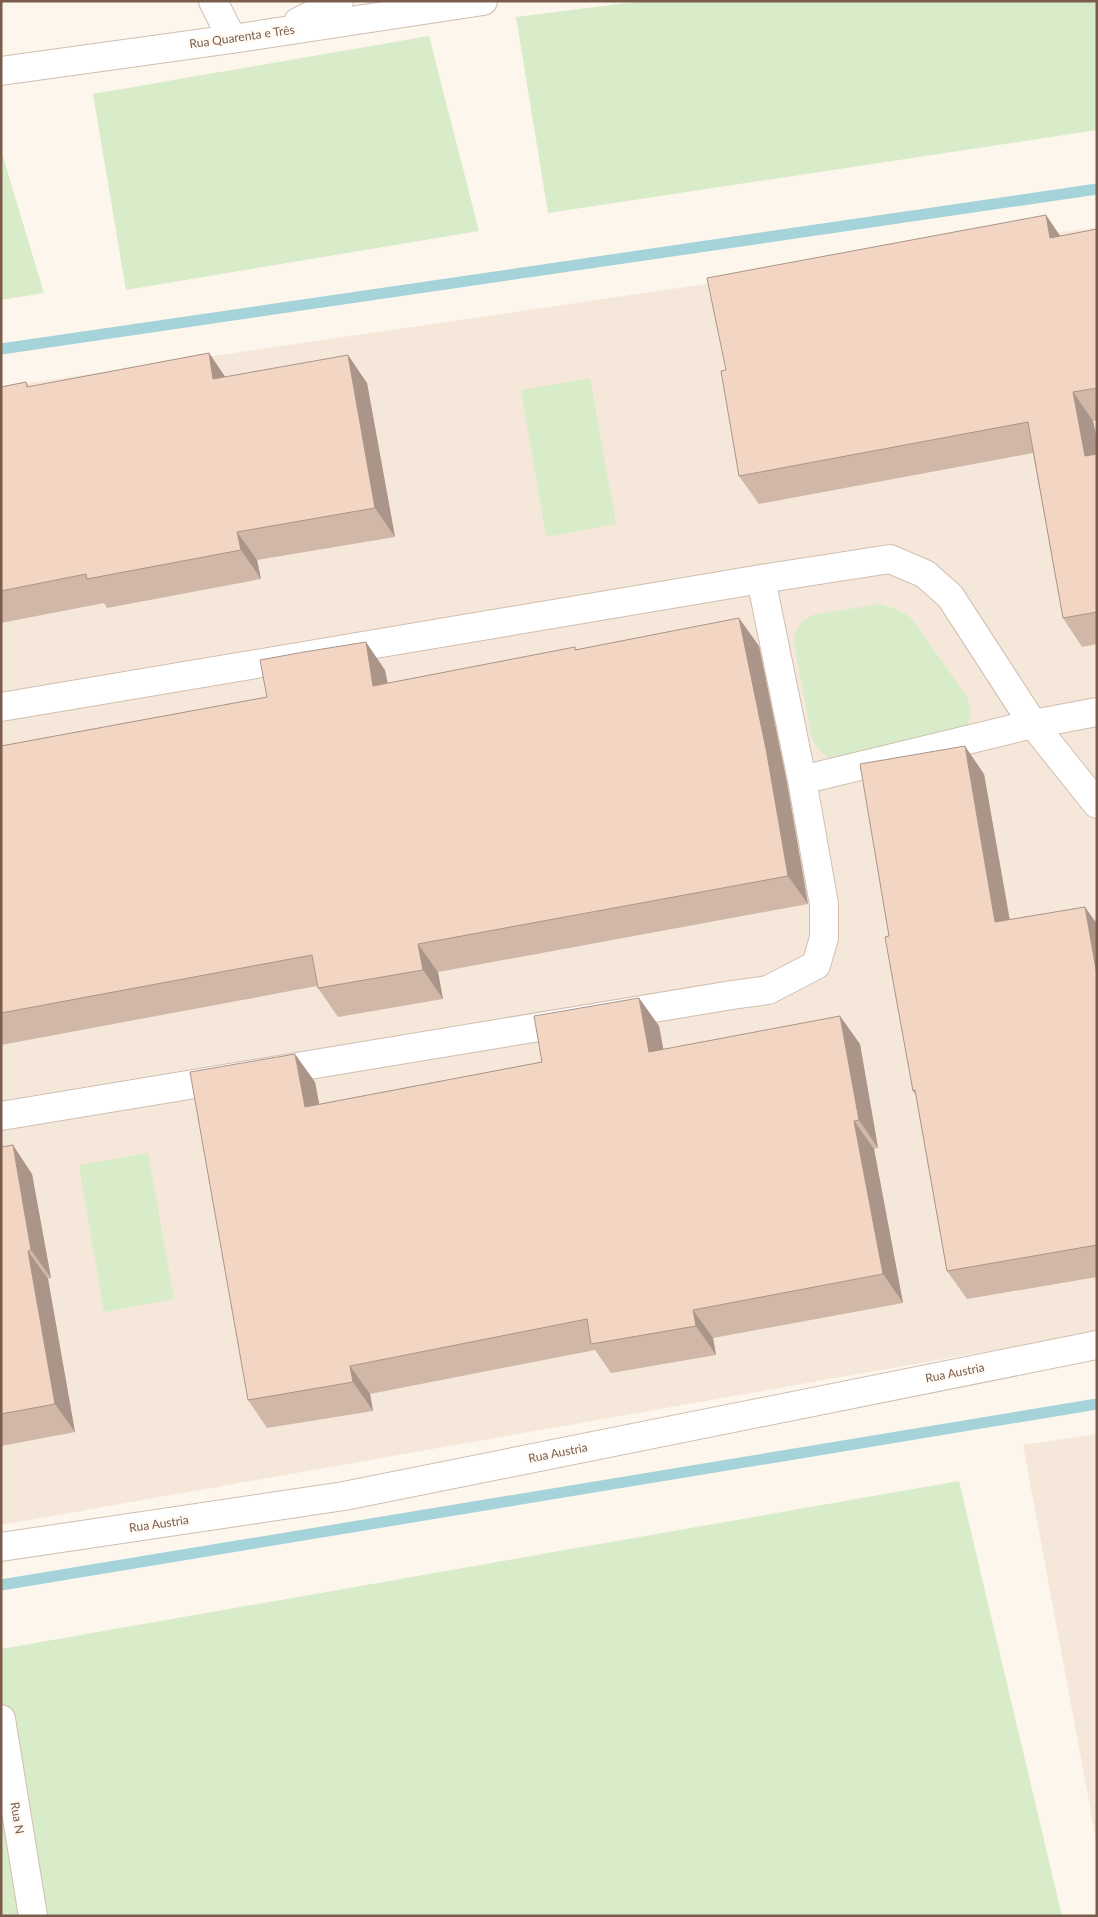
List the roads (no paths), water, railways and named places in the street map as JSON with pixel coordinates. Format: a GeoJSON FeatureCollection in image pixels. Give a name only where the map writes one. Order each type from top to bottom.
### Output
{"type":"FeatureCollection","features":[{"type":"Feature","properties":{"kind":"street"},"geometry":{"type":"LineString","coordinates":[[213,1],[232,39]]}},
{"type":"Feature","properties":{"kind":"street"},"geometry":{"type":"LineString","coordinates":[[274,33],[339,1]]}},
{"type":"Feature","properties":{"kind":"street","name":"Rua Quarenta e Três"},"geometry":{"type":"LineString","coordinates":[[1,71],[274,33],[483,1]]}},
{"type":"Feature","properties":{"kind":"street"},"geometry":{"type":"LineString","coordinates":[[1,707],[890,559],[925,574],[950,596],[1034,724],[1097,804]]}},
{"type":"Feature","properties":{"kind":"street"},"geometry":{"type":"LineString","coordinates":[[1,1116],[768,990],[816,965],[824,938],[824,904],[802,780],[761,579]]}},
{"type":"Feature","properties":{"kind":"street"},"geometry":{"type":"LineString","coordinates":[[802,780],[1034,724],[1097,712]]}},
{"type":"Feature","properties":{"kind":"street","name":"Rua Austria"},"geometry":{"type":"LineString","coordinates":[[8,1546],[344,1496],[1097,1345]]}},
{"type":"Feature","properties":{"kind":"street","name":"Rua N"},"geometry":{"type":"LineString","coordinates":[[1,1719],[33,1916]]}},
{"type":"Feature","properties":{"kind":"waterway"},"geometry":{"type":"LineString","coordinates":[[1,349],[1097,189]]}},
{"type":"Feature","properties":{"kind":"waterway"},"geometry":{"type":"LineString","coordinates":[[1,1585],[1097,1404]]}}]}
